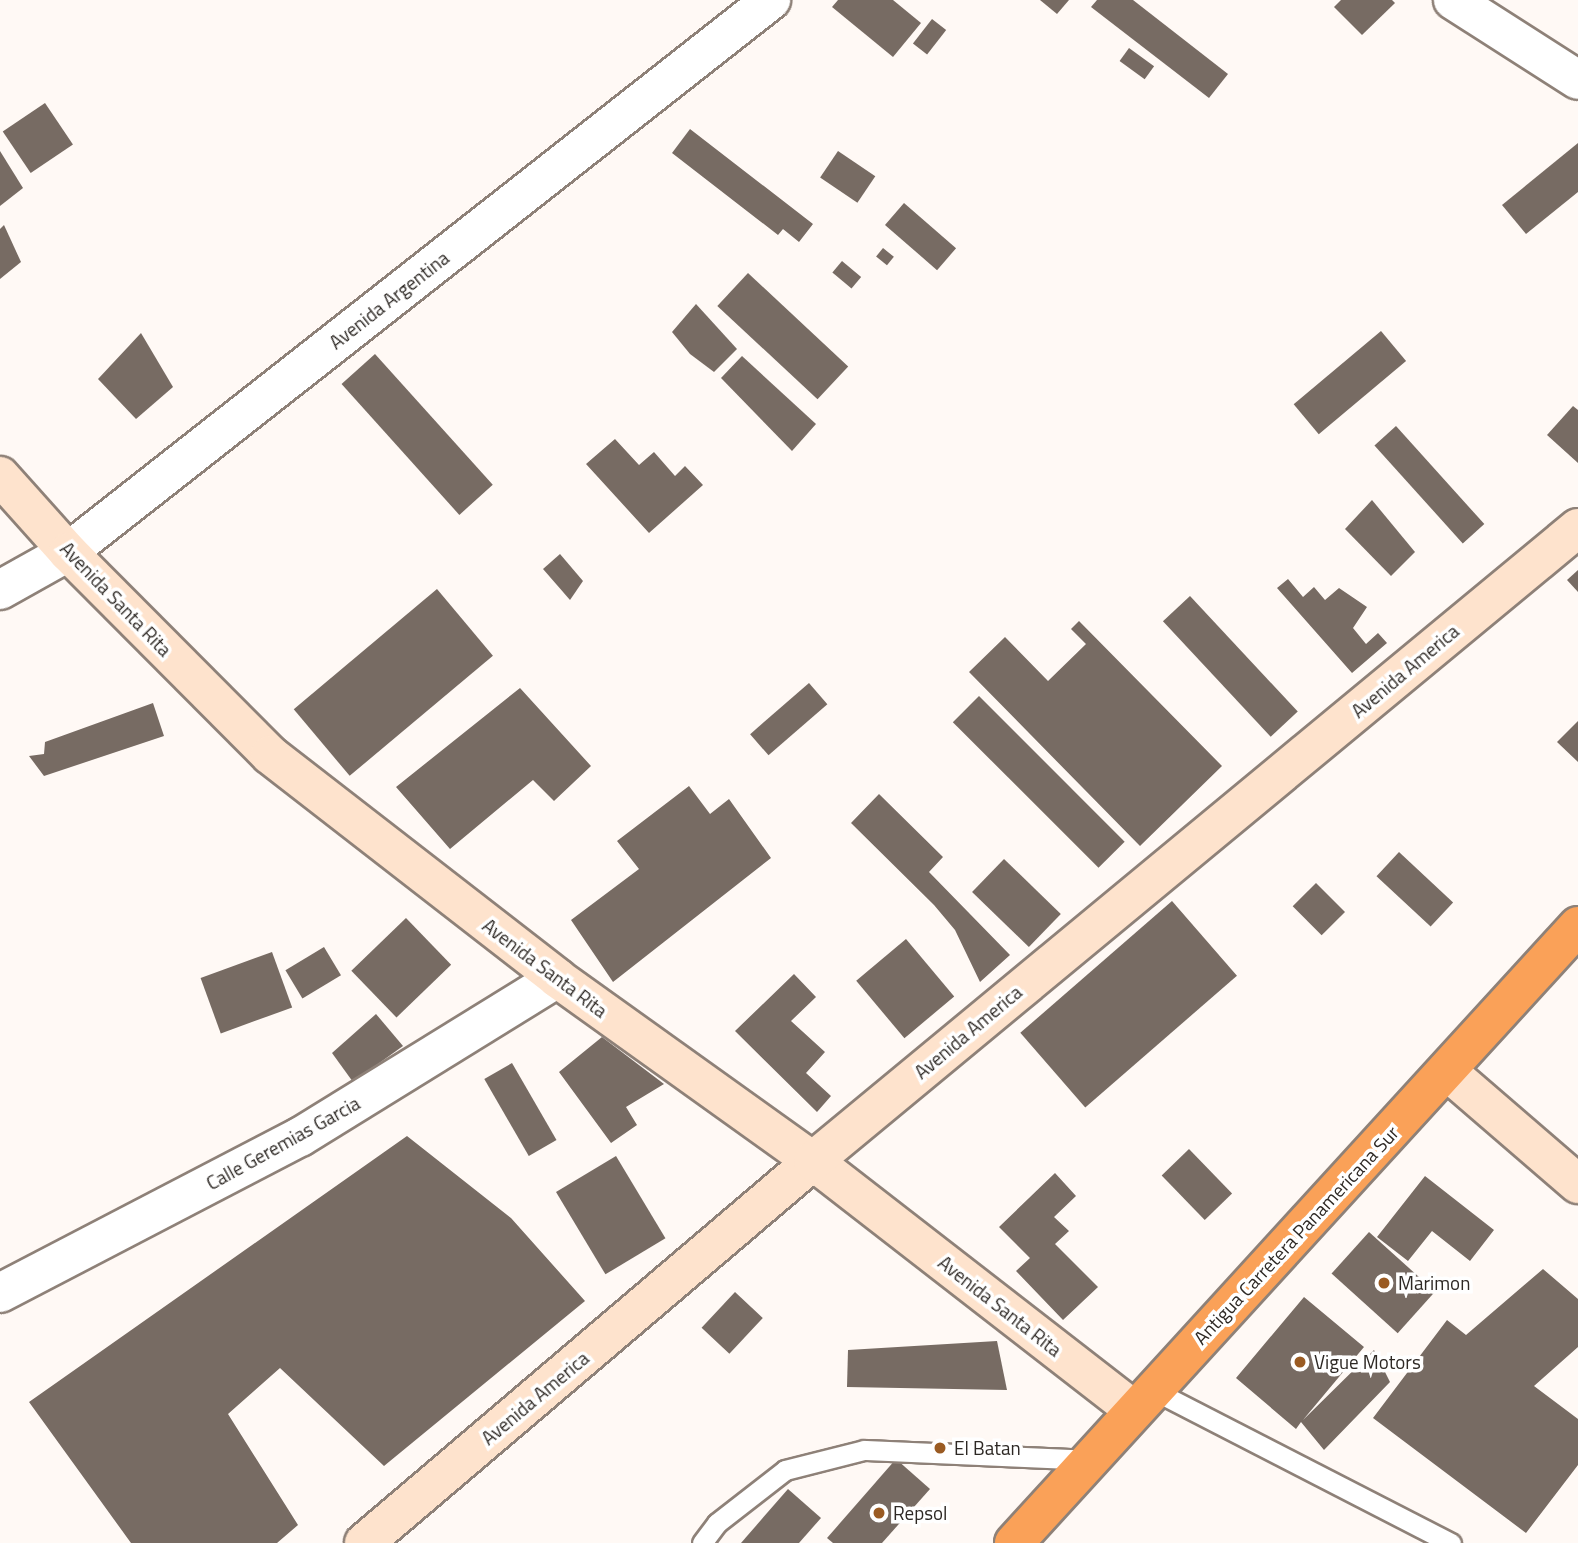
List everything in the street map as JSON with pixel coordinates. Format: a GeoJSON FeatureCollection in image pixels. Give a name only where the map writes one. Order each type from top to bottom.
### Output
{"type":"FeatureCollection","features":[{"type":"Feature","properties":{"kind":"highway","name":"Antigua Carretera Panamericana Sur"},"geometry":{"type":"LineString","coordinates":[[1014,1543],[1578,926]]}},
{"type":"Feature","properties":{"kind":"street","name":"Avenida Argentina"},"geometry":{"type":"LineString","coordinates":[[0,590],[68,552],[771,0]]}},
{"type":"Feature","properties":{"kind":"street"},"geometry":{"type":"LineString","coordinates":[[1453,0],[1578,80]]}},
{"type":"Feature","properties":{"kind":"street","name":"Avenida Santa Rita"},"geometry":{"type":"LineString","coordinates":[[0,476],[68,552],[270,755],[557,978],[1144,1400]]}},
{"type":"Feature","properties":{"kind":"street","name":"Avenida America"},"geometry":{"type":"LineString","coordinates":[[364,1543],[813,1161],[1578,528]]}},
{"type":"Feature","properties":{"kind":"street","name":"Calle Geremias Garcia"},"geometry":{"type":"LineString","coordinates":[[0,1293],[300,1138],[557,978]]}},
{"type":"Feature","properties":{"kind":"street"},"geometry":{"type":"LineString","coordinates":[[1447,1071],[1578,1184]]}},
{"type":"Feature","properties":{"kind":"lane"},"geometry":{"type":"LineString","coordinates":[[1144,1400],[1451,1543]]}},
{"type":"Feature","properties":{"kind":"lane"},"geometry":{"type":"LineString","coordinates":[[702,1543],[717,1523],[785,1470],[864,1450],[1089,1460]]}},
{"type":"Feature","properties":{"kind":"building"},"geometry":{"type":"Polygon","coordinates":[[[838,0],[893,0],[921,23],[893,57],[832,7],[838,0]]]}},
{"type":"Feature","properties":{"kind":"building"},"geometry":{"type":"Polygon","coordinates":[[[1040,0],[1069,0],[1057,14],[1040,0]]]}},
{"type":"Feature","properties":{"kind":"building"},"geometry":{"type":"Polygon","coordinates":[[[1097,0],[1133,0],[1228,74],[1209,98],[1091,7],[1097,0]]]}},
{"type":"Feature","properties":{"kind":"building"},"geometry":{"type":"Polygon","coordinates":[[[1341,0],[1392,0],[1395,3],[1362,35],[1334,7],[1341,0]]]}},
{"type":"Feature","properties":{"kind":"building"},"geometry":{"type":"Polygon","coordinates":[[[932,19],[946,30],[927,55],[913,43],[932,19]]]}},
{"type":"Feature","properties":{"kind":"building"},"geometry":{"type":"Polygon","coordinates":[[[1129,48],[1154,66],[1145,79],[1120,61],[1129,48]]]}},
{"type":"Feature","properties":{"kind":"building"},"geometry":{"type":"Polygon","coordinates":[[[45,103],[73,144],[31,173],[3,132],[45,103]]]}},
{"type":"Feature","properties":{"kind":"building"},"geometry":{"type":"Polygon","coordinates":[[[690,129],[813,224],[799,242],[783,229],[778,235],[672,153],[690,129]]]}},
{"type":"Feature","properties":{"kind":"building"},"geometry":{"type":"Polygon","coordinates":[[[1578,143],[1578,192],[1526,234],[1502,205],[1578,143]]]}},
{"type":"Feature","properties":{"kind":"building"},"geometry":{"type":"Polygon","coordinates":[[[0,151],[23,188],[0,206],[0,151]]]}},
{"type":"Feature","properties":{"kind":"building"},"geometry":{"type":"Polygon","coordinates":[[[838,151],[875,176],[857,203],[820,178],[838,151]]]}},
{"type":"Feature","properties":{"kind":"building"},"geometry":{"type":"Polygon","coordinates":[[[904,203],[956,248],[937,270],[885,225],[904,203]]]}},
{"type":"Feature","properties":{"kind":"building"},"geometry":{"type":"Polygon","coordinates":[[[4,225],[21,262],[0,279],[0,229],[4,225]]]}},
{"type":"Feature","properties":{"kind":"building"},"geometry":{"type":"Polygon","coordinates":[[[883,248],[894,257],[887,265],[876,257],[883,248]]]}},
{"type":"Feature","properties":{"kind":"building"},"geometry":{"type":"Polygon","coordinates":[[[842,261],[861,277],[852,289],[832,272],[842,261]]]}},
{"type":"Feature","properties":{"kind":"building"},"geometry":{"type":"Polygon","coordinates":[[[748,273],[848,366],[818,399],[717,306],[748,273]]]}},
{"type":"Feature","properties":{"kind":"building"},"geometry":{"type":"Polygon","coordinates":[[[696,304],[737,349],[714,372],[690,354],[672,332],[696,304]]]}},
{"type":"Feature","properties":{"kind":"building"},"geometry":{"type":"Polygon","coordinates":[[[1381,331],[1406,361],[1319,434],[1294,404],[1381,331]]]}},
{"type":"Feature","properties":{"kind":"building"},"geometry":{"type":"Polygon","coordinates":[[[141,333],[173,387],[136,419],[98,379],[141,333]]]}},
{"type":"Feature","properties":{"kind":"building"},"geometry":{"type":"Polygon","coordinates":[[[375,354],[493,485],[459,515],[342,384],[375,354]]]}},
{"type":"Feature","properties":{"kind":"building"},"geometry":{"type":"Polygon","coordinates":[[[742,356],[816,424],[792,451],[721,378],[742,356]]]}},
{"type":"Feature","properties":{"kind":"building"},"geometry":{"type":"Polygon","coordinates":[[[1573,406],[1578,410],[1578,463],[1547,435],[1573,406]]]}},
{"type":"Feature","properties":{"kind":"building"},"geometry":{"type":"Polygon","coordinates":[[[1396,426],[1484,524],[1463,543],[1374,445],[1396,426]]]}},
{"type":"Feature","properties":{"kind":"building"},"geometry":{"type":"Polygon","coordinates":[[[615,439],[639,465],[654,452],[675,476],[685,466],[703,485],[649,533],[586,464],[615,439]]]}},
{"type":"Feature","properties":{"kind":"building"},"geometry":{"type":"Polygon","coordinates":[[[1372,500],[1415,552],[1391,576],[1345,529],[1372,500]]]}},
{"type":"Feature","properties":{"kind":"building"},"geometry":{"type":"Polygon","coordinates":[[[560,554],[583,581],[570,600],[543,569],[560,554]]]}},
{"type":"Feature","properties":{"kind":"building"},"geometry":{"type":"Polygon","coordinates":[[[1578,570],[1578,592],[1567,580],[1578,570]]]}},
{"type":"Feature","properties":{"kind":"building"},"geometry":{"type":"Polygon","coordinates":[[[1288,579],[1303,597],[1314,587],[1325,600],[1339,588],[1367,607],[1353,628],[1366,644],[1378,633],[1387,643],[1352,673],[1277,588],[1288,579]]]}},
{"type":"Feature","properties":{"kind":"building"},"geometry":{"type":"Polygon","coordinates":[[[437,589],[493,656],[350,776],[294,709],[437,589]]]}},
{"type":"Feature","properties":{"kind":"building"},"geometry":{"type":"Polygon","coordinates":[[[1190,596],[1298,712],[1271,737],[1163,621],[1190,596]]]}},
{"type":"Feature","properties":{"kind":"building"},"geometry":{"type":"Polygon","coordinates":[[[1079,621],[1222,766],[1140,846],[969,672],[1005,637],[1048,681],[1086,644],[1071,629],[1079,621]]]}},
{"type":"Feature","properties":{"kind":"building"},"geometry":{"type":"Polygon","coordinates":[[[809,683],[827,704],[769,755],[750,734],[809,683]]]}},
{"type":"Feature","properties":{"kind":"building"},"geometry":{"type":"Polygon","coordinates":[[[520,688],[591,766],[554,801],[533,780],[450,849],[396,787],[520,688]]]}},
{"type":"Feature","properties":{"kind":"building"},"geometry":{"type":"Polygon","coordinates":[[[979,696],[1125,842],[1099,868],[953,722],[979,696]]]}},
{"type":"Feature","properties":{"kind":"building"},"geometry":{"type":"Polygon","coordinates":[[[153,703],[164,736],[44,776],[29,756],[44,754],[45,742],[153,703]]]}},
{"type":"Feature","properties":{"kind":"building"},"geometry":{"type":"Polygon","coordinates":[[[1578,721],[1578,762],[1557,742],[1578,721]]]}},
{"type":"Feature","properties":{"kind":"building"},"geometry":{"type":"Polygon","coordinates":[[[689,786],[710,814],[729,799],[771,858],[613,982],[571,920],[639,869],[617,841],[689,786]]]}},
{"type":"Feature","properties":{"kind":"building"},"geometry":{"type":"Polygon","coordinates":[[[879,794],[943,857],[929,872],[1010,955],[980,982],[955,930],[934,905],[851,823],[879,794]]]}},
{"type":"Feature","properties":{"kind":"building"},"geometry":{"type":"Polygon","coordinates":[[[1399,852],[1453,902],[1431,927],[1376,876],[1399,852]]]}},
{"type":"Feature","properties":{"kind":"building"},"geometry":{"type":"Polygon","coordinates":[[[1004,859],[1061,914],[1029,947],[972,892],[1004,859]]]}},
{"type":"Feature","properties":{"kind":"building"},"geometry":{"type":"Polygon","coordinates":[[[1316,883],[1345,912],[1322,935],[1293,906],[1316,883]]]}},
{"type":"Feature","properties":{"kind":"building"},"geometry":{"type":"Polygon","coordinates":[[[1172,901],[1237,976],[1085,1108],[1020,1033],[1172,901]]]}},
{"type":"Feature","properties":{"kind":"building"},"geometry":{"type":"Polygon","coordinates":[[[406,918],[451,965],[396,1018],[351,971],[406,918]]]}},
{"type":"Feature","properties":{"kind":"building"},"geometry":{"type":"Polygon","coordinates":[[[906,939],[954,996],[904,1038],[856,981],[906,939]]]}},
{"type":"Feature","properties":{"kind":"building"},"geometry":{"type":"Polygon","coordinates":[[[324,947],[341,975],[302,998],[285,970],[324,947]]]}},
{"type":"Feature","properties":{"kind":"building"},"geometry":{"type":"Polygon","coordinates":[[[272,952],[292,1007],[221,1033],[201,978],[272,952]]]}},
{"type":"Feature","properties":{"kind":"building"},"geometry":{"type":"Polygon","coordinates":[[[794,974],[816,997],[791,1021],[825,1052],[806,1073],[831,1096],[817,1112],[735,1031],[794,974]]]}},
{"type":"Feature","properties":{"kind":"building"},"geometry":{"type":"Polygon","coordinates":[[[376,1014],[403,1046],[353,1082],[332,1053],[376,1014]]]}},
{"type":"Feature","properties":{"kind":"building"},"geometry":{"type":"Polygon","coordinates":[[[602,1037],[664,1084],[626,1107],[637,1125],[611,1143],[559,1072],[602,1037]]]}},
{"type":"Feature","properties":{"kind":"building"},"geometry":{"type":"Polygon","coordinates":[[[512,1063],[556,1140],[529,1156],[484,1079],[512,1063]]]}},
{"type":"Feature","properties":{"kind":"building"},"geometry":{"type":"Polygon","coordinates":[[[407,1136],[511,1218],[585,1301],[384,1466],[280,1368],[228,1414],[298,1525],[277,1543],[131,1543],[29,1402],[407,1136]]]}},
{"type":"Feature","properties":{"kind":"building"},"geometry":{"type":"Polygon","coordinates":[[[1189,1149],[1232,1194],[1205,1220],[1162,1175],[1189,1149]]]}},
{"type":"Feature","properties":{"kind":"building"},"geometry":{"type":"Polygon","coordinates":[[[616,1156],[665,1238],[605,1274],[556,1192],[616,1156]]]}},
{"type":"Feature","properties":{"kind":"building"},"geometry":{"type":"Polygon","coordinates":[[[1055,1173],[1076,1196],[1054,1217],[1069,1231],[1055,1244],[1098,1287],[1063,1320],[1016,1271],[1030,1258],[999,1227],[1055,1173]]]}},
{"type":"Feature","properties":{"kind":"building"},"geometry":{"type":"Polygon","coordinates":[[[1425,1176],[1494,1230],[1470,1261],[1432,1231],[1408,1261],[1377,1237],[1425,1176]]]}},
{"type":"Feature","properties":{"kind":"building","name":"Marimon"},"geometry":{"type":"Polygon","coordinates":[[[1369,1232],[1435,1292],[1398,1333],[1332,1274],[1369,1232]]]}},
{"type":"Feature","properties":{"kind":"building"},"geometry":{"type":"Polygon","coordinates":[[[1543,1269],[1578,1299],[1578,1347],[1534,1386],[1578,1419],[1578,1465],[1526,1533],[1373,1418],[1447,1320],[1466,1335],[1543,1269]]]}},
{"type":"Feature","properties":{"kind":"building"},"geometry":{"type":"Polygon","coordinates":[[[735,1292],[763,1318],[729,1354],[702,1328],[735,1292]]]}},
{"type":"Feature","properties":{"kind":"building","name":"Vigue Motors"},"geometry":{"type":"Polygon","coordinates":[[[1304,1297],[1364,1347],[1303,1420],[1374,1350],[1390,1382],[1324,1450],[1301,1422],[1296,1429],[1236,1378],[1304,1297]]]}},
{"type":"Feature","properties":{"kind":"building"},"geometry":{"type":"Polygon","coordinates":[[[997,1341],[1007,1390],[847,1387],[848,1350],[997,1341]]]}},
{"type":"Feature","properties":{"kind":"building","name":"Repsol"},"geometry":{"type":"Polygon","coordinates":[[[896,1459],[930,1489],[882,1543],[833,1543],[827,1538],[896,1459]]]}},
{"type":"Feature","properties":{"kind":"building"},"geometry":{"type":"Polygon","coordinates":[[[788,1489],[821,1518],[799,1543],[741,1543],[788,1489]]]}},
{"type":"Feature","properties":{"kind":"place","name":"Marimon"},"geometry":{"type":"Point","coordinates":[1384,1283]}},
{"type":"Feature","properties":{"kind":"place","name":"Vigue Motors"},"geometry":{"type":"Point","coordinates":[1300,1362]}},
{"type":"Feature","properties":{"kind":"place","name":"El Batan"},"geometry":{"type":"Point","coordinates":[940,1448]}},
{"type":"Feature","properties":{"kind":"place","name":"Repsol"},"geometry":{"type":"Point","coordinates":[879,1513]}}]}
